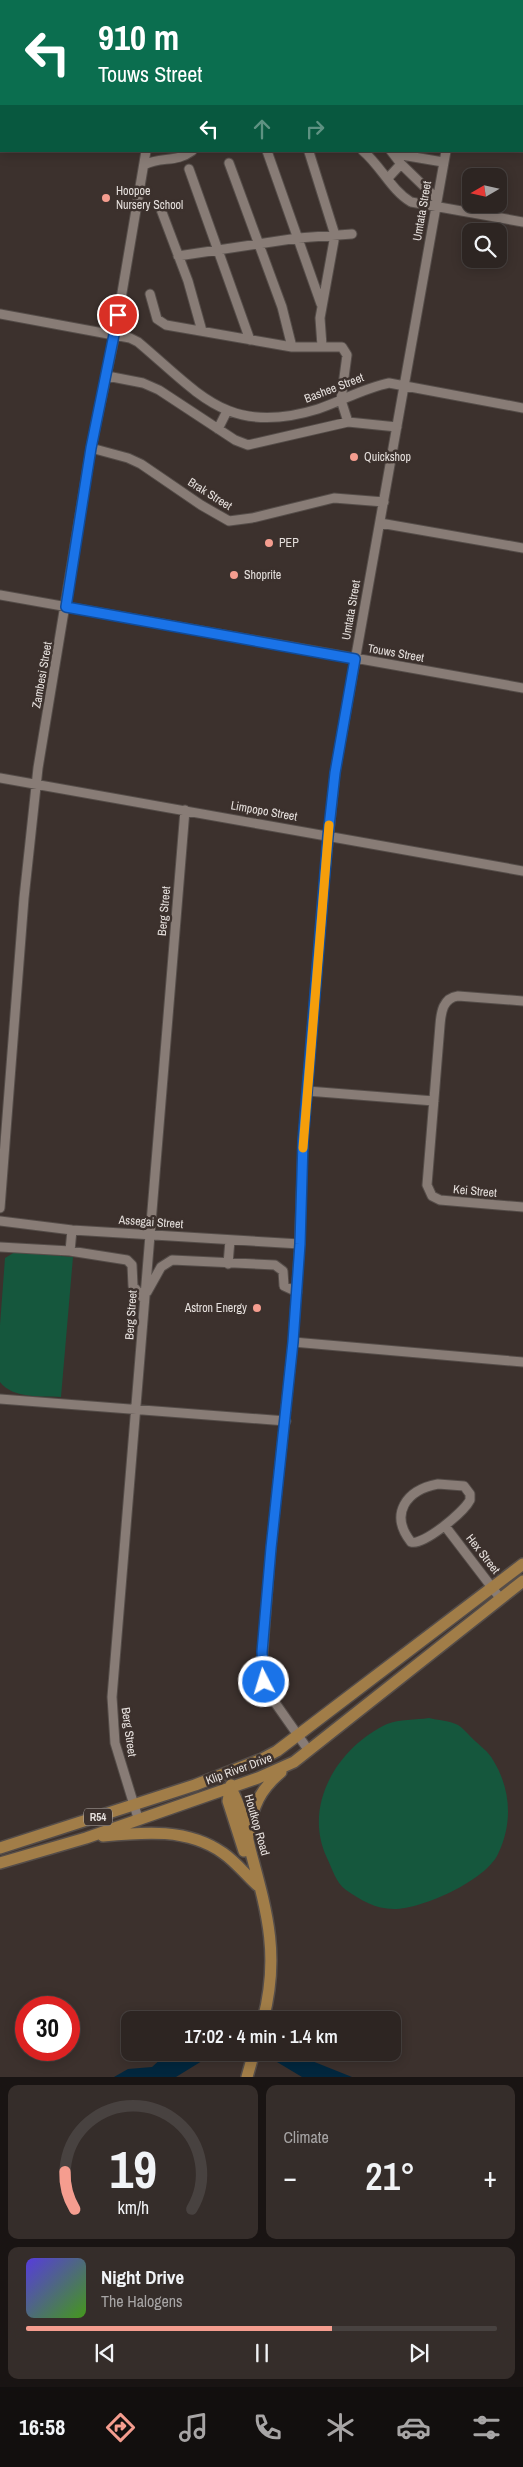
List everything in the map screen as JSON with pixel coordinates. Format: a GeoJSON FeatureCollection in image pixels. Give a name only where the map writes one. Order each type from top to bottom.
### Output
{"type":"FeatureCollection","features":[{"type":"Feature","properties":{"kind":"main road","name":"Klip River Drive"},"geometry":{"type":"LineString","coordinates":[[0,1848],[195,1785],[278,1751],[299,1737],[444,1622],[523,1564]]}},
{"type":"Feature","properties":{"kind":"main road","name":"Klip River Drive"},"geometry":{"type":"LineString","coordinates":[[0,1863],[86,1838],[138,1818],[274,1772],[294,1762],[523,1581]]}},
{"type":"Feature","properties":{"kind":"main road"},"geometry":{"type":"LineString","coordinates":[[250,1847],[251,1820],[257,1798],[270,1782],[294,1762]]}},
{"type":"Feature","properties":{"kind":"main road"},"geometry":{"type":"LineString","coordinates":[[195,1785],[219,1782],[230,1787],[233,1777],[244,1766]]}},
{"type":"Feature","properties":{"kind":"main road","name":"Houtkop Road"},"geometry":{"type":"LineString","coordinates":[[230,1787],[228,1801],[230,1811],[267,1911]]}},
{"type":"Feature","properties":{"kind":"main road","name":"Houtkop Road"},"geometry":{"type":"LineString","coordinates":[[230,1787],[241,1810],[267,1911],[272,1960],[265,2011]]}},
{"type":"Feature","properties":{"kind":"main road"},"geometry":{"type":"LineString","coordinates":[[205,1796],[218,1798],[230,1811]]}},
{"type":"Feature","properties":{"kind":"main road"},"geometry":{"type":"LineString","coordinates":[[86,1838],[156,1833],[191,1838],[211,1845],[224,1854],[257,1885]]}},
{"type":"Feature","properties":{"kind":"main road"},"geometry":{"type":"LineString","coordinates":[[248,2075],[252,2061]]}},
{"type":"Feature","properties":{"kind":"street","name":"Zambesi Street"},"geometry":{"type":"LineString","coordinates":[[0,1208],[36,784],[91,448],[115,334],[146,152]]}},
{"type":"Feature","properties":{"kind":"street"},"geometry":{"type":"LineString","coordinates":[[144,166],[157,159],[178,159],[190,152]]}},
{"type":"Feature","properties":{"kind":"street"},"geometry":{"type":"LineString","coordinates":[[267,152],[322,307]]}},
{"type":"Feature","properties":{"kind":"street"},"geometry":{"type":"LineString","coordinates":[[309,152],[335,235],[320,318],[322,346]]}},
{"type":"Feature","properties":{"kind":"street"},"geometry":{"type":"LineString","coordinates":[[364,152],[405,198],[423,206],[436,203],[523,222]]}},
{"type":"Feature","properties":{"kind":"street","name":"Umtata Street"},"geometry":{"type":"LineString","coordinates":[[309,1751],[269,1694],[262,1668],[271,1548],[286,1421],[297,1292],[307,1091],[328,836],[335,773],[446,152]]}},
{"type":"Feature","properties":{"kind":"street"},"geometry":{"type":"LineString","coordinates":[[394,153],[401,164],[436,203]]}},
{"type":"Feature","properties":{"kind":"street"},"geometry":{"type":"LineString","coordinates":[[394,153],[443,162]]}},
{"type":"Feature","properties":{"kind":"street"},"geometry":{"type":"LineString","coordinates":[[229,163],[282,307],[292,347]]}},
{"type":"Feature","properties":{"kind":"street"},"geometry":{"type":"LineString","coordinates":[[388,178],[401,164]]}},
{"type":"Feature","properties":{"kind":"street"},"geometry":{"type":"LineString","coordinates":[[189,169],[250,340]]}},
{"type":"Feature","properties":{"kind":"street"},"geometry":{"type":"LineString","coordinates":[[160,207],[198,311],[202,331]]}},
{"type":"Feature","properties":{"kind":"street"},"geometry":{"type":"LineString","coordinates":[[178,256],[258,243],[352,234]]}},
{"type":"Feature","properties":{"kind":"street"},"geometry":{"type":"LineString","coordinates":[[150,294],[156,316],[161,324],[292,347],[337,346],[346,350],[341,400],[348,422]]}},
{"type":"Feature","properties":{"kind":"street","name":"Bashee Street"},"geometry":{"type":"LineString","coordinates":[[0,314],[115,334],[138,342],[189,388],[227,411],[251,417],[285,417],[318,409],[379,385],[389,384],[523,408]]}},
{"type":"Feature","properties":{"kind":"street"},"geometry":{"type":"LineString","coordinates":[[107,376],[149,385],[235,440],[248,445],[348,422],[397,428]]}},
{"type":"Feature","properties":{"kind":"street"},"geometry":{"type":"LineString","coordinates":[[218,429],[227,411]]}},
{"type":"Feature","properties":{"kind":"street","name":"Brak Street"},"geometry":{"type":"LineString","coordinates":[[91,448],[128,458],[141,464],[201,505],[229,521],[252,518],[334,498],[384,502]]}},
{"type":"Feature","properties":{"kind":"street"},"geometry":{"type":"LineString","coordinates":[[380,523],[523,548]]}},
{"type":"Feature","properties":{"kind":"street","name":"Touws Street"},"geometry":{"type":"LineString","coordinates":[[0,595],[523,688]]}},
{"type":"Feature","properties":{"kind":"street","name":"Limpopo Street"},"geometry":{"type":"LineString","coordinates":[[0,778],[523,871]]}},
{"type":"Feature","properties":{"kind":"street","name":"Berg Street"},"geometry":{"type":"LineString","coordinates":[[138,1818],[115,1743],[112,1698],[185,810]]}},
{"type":"Feature","properties":{"kind":"street","name":"Kei Street"},"geometry":{"type":"LineString","coordinates":[[523,1001],[458,996],[447,1001],[441,1014],[427,1185],[432,1196],[448,1201],[523,1207]]}},
{"type":"Feature","properties":{"kind":"street"},"geometry":{"type":"LineString","coordinates":[[307,1091],[434,1101]]}},
{"type":"Feature","properties":{"kind":"street","name":"Assegai Street"},"geometry":{"type":"LineString","coordinates":[[0,1222],[72,1230],[300,1244]]}},
{"type":"Feature","properties":{"kind":"street"},"geometry":{"type":"LineString","coordinates":[[70,1251],[72,1230]]}},
{"type":"Feature","properties":{"kind":"street"},"geometry":{"type":"LineString","coordinates":[[228,1264],[230,1240]]}},
{"type":"Feature","properties":{"kind":"street"},"geometry":{"type":"LineString","coordinates":[[0,1247],[70,1251],[129,1261],[132,1267],[133,1286],[144,1297],[161,1267],[169,1261],[275,1265],[283,1270],[284,1286],[297,1292]]}},
{"type":"Feature","properties":{"kind":"street"},"geometry":{"type":"LineString","coordinates":[[293,1342],[523,1362]]}},
{"type":"Feature","properties":{"kind":"street"},"geometry":{"type":"LineString","coordinates":[[0,1399],[286,1421]]}},
{"type":"Feature","properties":{"kind":"street"},"geometry":{"type":"LineString","coordinates":[[438,1484],[464,1486],[470,1494],[470,1500],[444,1526],[419,1542],[410,1542],[402,1529],[402,1508],[415,1491],[424,1487],[438,1484]]}},
{"type":"Feature","properties":{"kind":"street","name":"Hex Street"},"geometry":{"type":"LineString","coordinates":[[444,1526],[500,1598]]}},
{"type":"Feature","properties":{"kind":"green space"},"geometry":{"type":"Polygon","coordinates":[[[15,1252],[73,1257],[61,1397],[28,1396],[12,1391],[0,1382],[0,1325],[5,1258],[15,1252]]]}},
{"type":"Feature","properties":{"kind":"green space"},"geometry":{"type":"Polygon","coordinates":[[[429,1718],[458,1725],[491,1757],[499,1771],[506,1794],[508,1818],[506,1830],[498,1854],[481,1874],[452,1891],[421,1904],[406,1908],[387,1909],[369,1903],[352,1894],[337,1879],[320,1838],[319,1818],[322,1798],[329,1780],[340,1763],[353,1747],[369,1734],[392,1722],[429,1718]]]}},
{"type":"Feature","properties":{"kind":"water"},"geometry":{"type":"Polygon","coordinates":[[[159,2061],[202,2061],[176,2077],[114,2077],[128,2069],[152,2067],[159,2061]]]}},
{"type":"Feature","properties":{"kind":"water"},"geometry":{"type":"Polygon","coordinates":[[[275,2061],[312,2061],[352,2077],[302,2077],[275,2061]]]}},
{"type":"Feature","properties":{"kind":"slow traffic"},"geometry":{"type":"LineString","coordinates":[[303,1148],[329,825]]}},
{"type":"Feature","properties":{"kind":"place","name":"Hoopoe Nursery School"},"geometry":{"type":"Point","coordinates":[106,198]}},
{"type":"Feature","properties":{"kind":"place","name":"Quickshop"},"geometry":{"type":"Point","coordinates":[354,457]}},
{"type":"Feature","properties":{"kind":"place","name":"PEP"},"geometry":{"type":"Point","coordinates":[269,543]}},
{"type":"Feature","properties":{"kind":"place","name":"Shoprite"},"geometry":{"type":"Point","coordinates":[234,575]}},
{"type":"Feature","properties":{"kind":"place","name":"Astron Energy"},"geometry":{"type":"Point","coordinates":[257,1308]}},
{"type":"Feature","properties":{"kind":"route"},"geometry":{"type":"LineString","coordinates":[[118,315],[91,448],[66,607],[355,659],[335,773],[328,836],[303,1141],[300,1244],[293,1342],[262,1652],[264,1682]]}}]}
